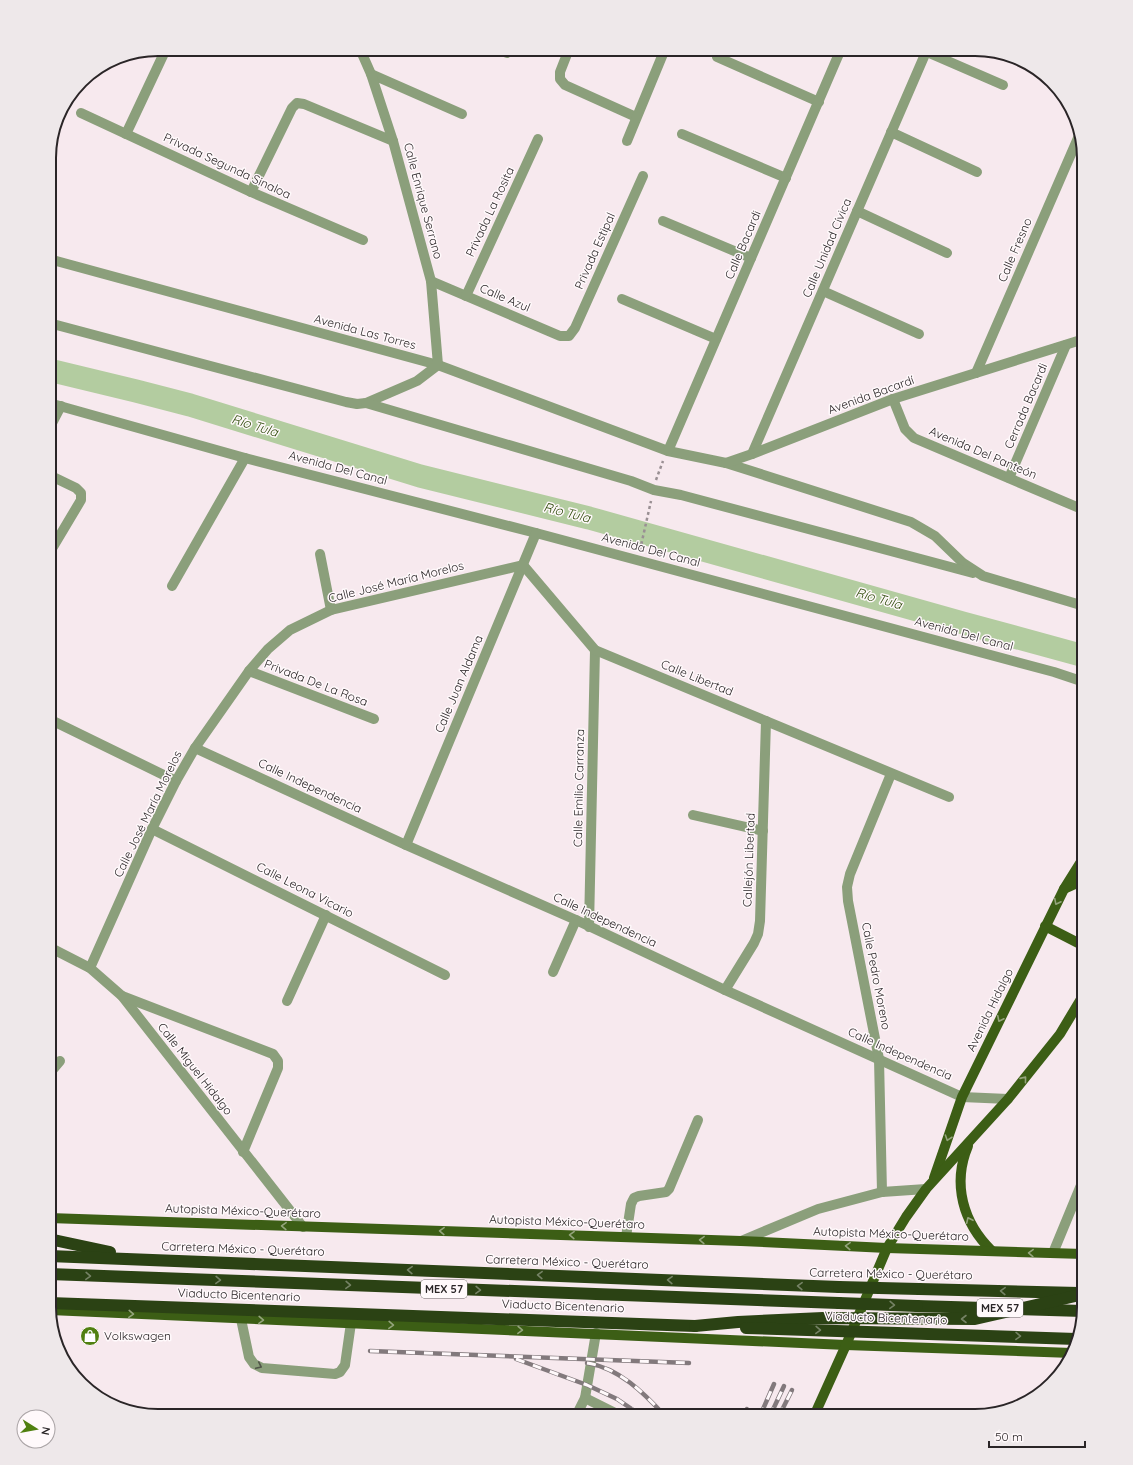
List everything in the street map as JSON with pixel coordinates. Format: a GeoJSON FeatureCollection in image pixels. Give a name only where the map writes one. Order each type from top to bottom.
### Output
{"type":"FeatureCollection","features":[{"type":"Feature","properties":{"kind":"highway"},"geometry":{"type":"LineString","coordinates":[[56,1241],[142,1259]]}},
{"type":"Feature","properties":{"kind":"highway","name":"Carretera México - Querétaro"},"geometry":{"type":"LineString","coordinates":[[56,1256],[839,1287],[1077,1294]]}},
{"type":"Feature","properties":{"kind":"highway","name":"MEX 57"},"geometry":{"type":"LineString","coordinates":[[56,1274],[1077,1311]]}},
{"type":"Feature","properties":{"kind":"highway"},"geometry":{"type":"LineString","coordinates":[[695,1326],[738,1322],[823,1318],[976,1319],[1077,1296]]}},
{"type":"Feature","properties":{"kind":"highway","name":"Viaducto Bicentenario"},"geometry":{"type":"LineString","coordinates":[[56,1302],[695,1326],[1072,1338]]}},
{"type":"Feature","properties":{"kind":"main road","name":"Avenida Hidalgo"},"geometry":{"type":"LineString","coordinates":[[929,1185],[962,1097],[1045,926],[1064,889],[1077,868]]}},
{"type":"Feature","properties":{"kind":"main road"},"geometry":{"type":"LineString","coordinates":[[1064,889],[1077,883]]}},
{"type":"Feature","properties":{"kind":"main road"},"geometry":{"type":"LineString","coordinates":[[1045,926],[1077,942]]}},
{"type":"Feature","properties":{"kind":"main road","name":"Avenida Hidalgo"},"geometry":{"type":"LineString","coordinates":[[817,1409],[887,1248],[906,1217],[929,1185],[1008,1099],[1060,1034],[1077,1006]]}},
{"type":"Feature","properties":{"kind":"main road"},"geometry":{"type":"LineString","coordinates":[[970,1140],[961,1170],[960,1189],[962,1201],[970,1224],[983,1243],[992,1251]]}},
{"type":"Feature","properties":{"kind":"main road","name":"Autopista México-Querétaro"},"geometry":{"type":"LineString","coordinates":[[56,1218],[1077,1254]]}},
{"type":"Feature","properties":{"kind":"main road"},"geometry":{"type":"LineString","coordinates":[[56,1310],[846,1345],[1066,1353]]}},
{"type":"Feature","properties":{"kind":"street"},"geometry":{"type":"LineString","coordinates":[[126,134],[163,56]]}},
{"type":"Feature","properties":{"kind":"street","name":"Calle Enrique Serrano"},"geometry":{"type":"LineString","coordinates":[[363,56],[371,74],[393,141],[431,281],[438,365]]}},
{"type":"Feature","properties":{"kind":"street"},"geometry":{"type":"LineString","coordinates":[[566,56],[560,72],[560,80],[565,85],[636,118]]}},
{"type":"Feature","properties":{"kind":"street"},"geometry":{"type":"LineString","coordinates":[[627,141],[661,56]]}},
{"type":"Feature","properties":{"kind":"street"},"geometry":{"type":"LineString","coordinates":[[717,56],[819,102]]}},
{"type":"Feature","properties":{"kind":"street","name":"Calle Bacardi"},"geometry":{"type":"LineString","coordinates":[[668,451],[838,56]]}},
{"type":"Feature","properties":{"kind":"street","name":"Calle Unidad Cívica"},"geometry":{"type":"LineString","coordinates":[[752,454],[892,132],[921,56]]}},
{"type":"Feature","properties":{"kind":"street"},"geometry":{"type":"LineString","coordinates":[[935,56],[1003,85]]}},
{"type":"Feature","properties":{"kind":"street"},"geometry":{"type":"LineString","coordinates":[[371,74],[462,114]]}},
{"type":"Feature","properties":{"kind":"street"},"geometry":{"type":"LineString","coordinates":[[251,192],[292,108],[297,103],[304,104],[393,141]]}},
{"type":"Feature","properties":{"kind":"street","name":"Privada Segunda Sinaloa"},"geometry":{"type":"LineString","coordinates":[[81,113],[251,192],[363,240]]}},
{"type":"Feature","properties":{"kind":"street"},"geometry":{"type":"LineString","coordinates":[[892,132],[977,172]]}},
{"type":"Feature","properties":{"kind":"street"},"geometry":{"type":"LineString","coordinates":[[682,134],[786,178]]}},
{"type":"Feature","properties":{"kind":"street","name":"Privada La Rosita"},"geometry":{"type":"LineString","coordinates":[[466,296],[538,139]]}},
{"type":"Feature","properties":{"kind":"street","name":"Calle Fresno"},"geometry":{"type":"LineString","coordinates":[[976,372],[1076,143]]}},
{"type":"Feature","properties":{"kind":"street","name":"Privada Estipal"},"geometry":{"type":"LineString","coordinates":[[569,336],[575,328],[643,176]]}},
{"type":"Feature","properties":{"kind":"street"},"geometry":{"type":"LineString","coordinates":[[857,211],[947,253]]}},
{"type":"Feature","properties":{"kind":"street"},"geometry":{"type":"LineString","coordinates":[[663,221],[751,258]]}},
{"type":"Feature","properties":{"kind":"street","name":"Avenida Las Torres"},"geometry":{"type":"LineString","coordinates":[[56,261],[438,365],[668,451]]}},
{"type":"Feature","properties":{"kind":"street","name":"Calle Azul"},"geometry":{"type":"LineString","coordinates":[[431,281],[560,336],[569,336]]}},
{"type":"Feature","properties":{"kind":"street"},"geometry":{"type":"LineString","coordinates":[[823,291],[919,334]]}},
{"type":"Feature","properties":{"kind":"street"},"geometry":{"type":"LineString","coordinates":[[622,299],[716,339]]}},
{"type":"Feature","properties":{"kind":"street"},"geometry":{"type":"LineString","coordinates":[[56,325],[357,404],[366,403],[417,381],[438,365]]}},
{"type":"Feature","properties":{"kind":"street","name":"Avenida Bacardí"},"geometry":{"type":"LineString","coordinates":[[726,463],[893,399],[1077,341]]}},
{"type":"Feature","properties":{"kind":"street","name":"Cerrada Bacardi"},"geometry":{"type":"LineString","coordinates":[[1009,478],[1066,345]]}},
{"type":"Feature","properties":{"kind":"street","name":"Avenida Del Panteón"},"geometry":{"type":"LineString","coordinates":[[893,399],[905,429],[914,438],[1077,507]]}},
{"type":"Feature","properties":{"kind":"street"},"geometry":{"type":"LineString","coordinates":[[366,403],[631,481],[654,490],[983,576],[1077,604]]}},
{"type":"Feature","properties":{"kind":"street","name":"Avenida Del Canal"},"geometry":{"type":"LineString","coordinates":[[56,405],[246,458],[536,533],[1054,672],[1077,680]]}},
{"type":"Feature","properties":{"kind":"street"},"geometry":{"type":"LineString","coordinates":[[56,416],[61,406]]}},
{"type":"Feature","properties":{"kind":"street"},"geometry":{"type":"LineString","coordinates":[[668,451],[726,463],[910,522],[935,536],[963,563],[983,576]]}},
{"type":"Feature","properties":{"kind":"street"},"geometry":{"type":"LineString","coordinates":[[172,586],[246,458]]}},
{"type":"Feature","properties":{"kind":"street"},"geometry":{"type":"LineString","coordinates":[[56,478],[76,488],[81,493],[81,500],[56,542]]}},
{"type":"Feature","properties":{"kind":"street","name":"Calle Juan Aldama"},"geometry":{"type":"LineString","coordinates":[[406,845],[536,533]]}},
{"type":"Feature","properties":{"kind":"street"},"geometry":{"type":"LineString","coordinates":[[320,554],[331,610]]}},
{"type":"Feature","properties":{"kind":"street","name":"Calle José María Morelos"},"geometry":{"type":"LineString","coordinates":[[90,968],[152,829],[176,781],[195,748],[249,671],[268,649],[290,630],[331,610],[523,565]]}},
{"type":"Feature","properties":{"kind":"street","name":"Calle Libertad"},"geometry":{"type":"LineString","coordinates":[[523,565],[595,650],[949,797]]}},
{"type":"Feature","properties":{"kind":"street","name":"Calle Emilio Carranza"},"geometry":{"type":"LineString","coordinates":[[589,927],[595,650]]}},
{"type":"Feature","properties":{"kind":"street","name":"Privada De La Rosa"},"geometry":{"type":"LineString","coordinates":[[249,671],[374,719]]}},
{"type":"Feature","properties":{"kind":"street","name":"Callejón Libertad"},"geometry":{"type":"LineString","coordinates":[[725,990],[754,943],[758,934],[760,921],[766,721]]}},
{"type":"Feature","properties":{"kind":"street"},"geometry":{"type":"LineString","coordinates":[[56,722],[176,781]]}},
{"type":"Feature","properties":{"kind":"street","name":"Calle Independencia"},"geometry":{"type":"LineString","coordinates":[[195,748],[406,845],[576,920],[725,990],[962,1097],[1008,1099]]}},
{"type":"Feature","properties":{"kind":"street","name":"Calle Pedro Moreno"},"geometry":{"type":"LineString","coordinates":[[882,1192],[879,1059],[848,901],[847,887],[850,874],[892,774]]}},
{"type":"Feature","properties":{"kind":"street"},"geometry":{"type":"LineString","coordinates":[[693,815],[762,831]]}},
{"type":"Feature","properties":{"kind":"street","name":"Calle Leona Vicario"},"geometry":{"type":"LineString","coordinates":[[152,829],[445,975]]}},
{"type":"Feature","properties":{"kind":"street"},"geometry":{"type":"LineString","coordinates":[[287,1001],[326,915]]}},
{"type":"Feature","properties":{"kind":"street"},"geometry":{"type":"LineString","coordinates":[[553,972],[576,920]]}},
{"type":"Feature","properties":{"kind":"street","name":"Calle Miguel Hidalgo"},"geometry":{"type":"LineString","coordinates":[[56,951],[90,968],[122,996],[303,1227]]}},
{"type":"Feature","properties":{"kind":"street"},"geometry":{"type":"LineString","coordinates":[[122,996],[273,1054],[278,1061],[278,1068],[243,1152]]}},
{"type":"Feature","properties":{"kind":"street"},"geometry":{"type":"LineString","coordinates":[[56,1066],[60,1061]]}},
{"type":"Feature","properties":{"kind":"street"},"geometry":{"type":"LineString","coordinates":[[626,1237],[631,1204],[634,1198],[666,1192],[669,1189],[698,1120]]}},
{"type":"Feature","properties":{"kind":"street"},"geometry":{"type":"LineString","coordinates":[[741,1241],[818,1209],[882,1192],[929,1185]]}},
{"type":"Feature","properties":{"kind":"street"},"geometry":{"type":"LineString","coordinates":[[1053,1253],[1077,1195]]}},
{"type":"Feature","properties":{"kind":"street"},"geometry":{"type":"LineString","coordinates":[[241,1319],[249,1357],[254,1364],[262,1368],[335,1374],[340,1372],[345,1365],[351,1323]]}},
{"type":"Feature","properties":{"kind":"street"},"geometry":{"type":"LineString","coordinates":[[580,1409],[585,1398],[596,1333]]}},
{"type":"Feature","properties":{"kind":"street"},"geometry":{"type":"LineString","coordinates":[[585,1398],[607,1409]]}},
{"type":"Feature","properties":{"kind":"path"},"geometry":{"type":"LineString","coordinates":[[656,476],[668,451]]}},
{"type":"Feature","properties":{"kind":"path"},"geometry":{"type":"LineString","coordinates":[[639,554],[654,490]]}},
{"type":"Feature","properties":{"kind":"waterway","name":"Río Tula"},"geometry":{"type":"LineString","coordinates":[[56,372],[190,405],[420,476],[589,518],[1077,654]]}},
{"type":"Feature","properties":{"kind":"railway"},"geometry":{"type":"LineString","coordinates":[[370,1351],[689,1363]]}},
{"type":"Feature","properties":{"kind":"railway"},"geometry":{"type":"LineString","coordinates":[[516,1359],[587,1385],[617,1399],[632,1409]]}},
{"type":"Feature","properties":{"kind":"railway"},"geometry":{"type":"LineString","coordinates":[[587,1363],[610,1370],[620,1376],[640,1390],[658,1409]]}},
{"type":"Feature","properties":{"kind":"railway"},"geometry":{"type":"LineString","coordinates":[[763,1409],[774,1384]]}},
{"type":"Feature","properties":{"kind":"railway"},"geometry":{"type":"LineString","coordinates":[[773,1409],[784,1386]]}},
{"type":"Feature","properties":{"kind":"railway"},"geometry":{"type":"LineString","coordinates":[[782,1409],[792,1390]]}},
{"type":"Feature","properties":{"kind":"place","name":"Volkswagen"},"geometry":{"type":"Point","coordinates":[90,1336]}}]}
